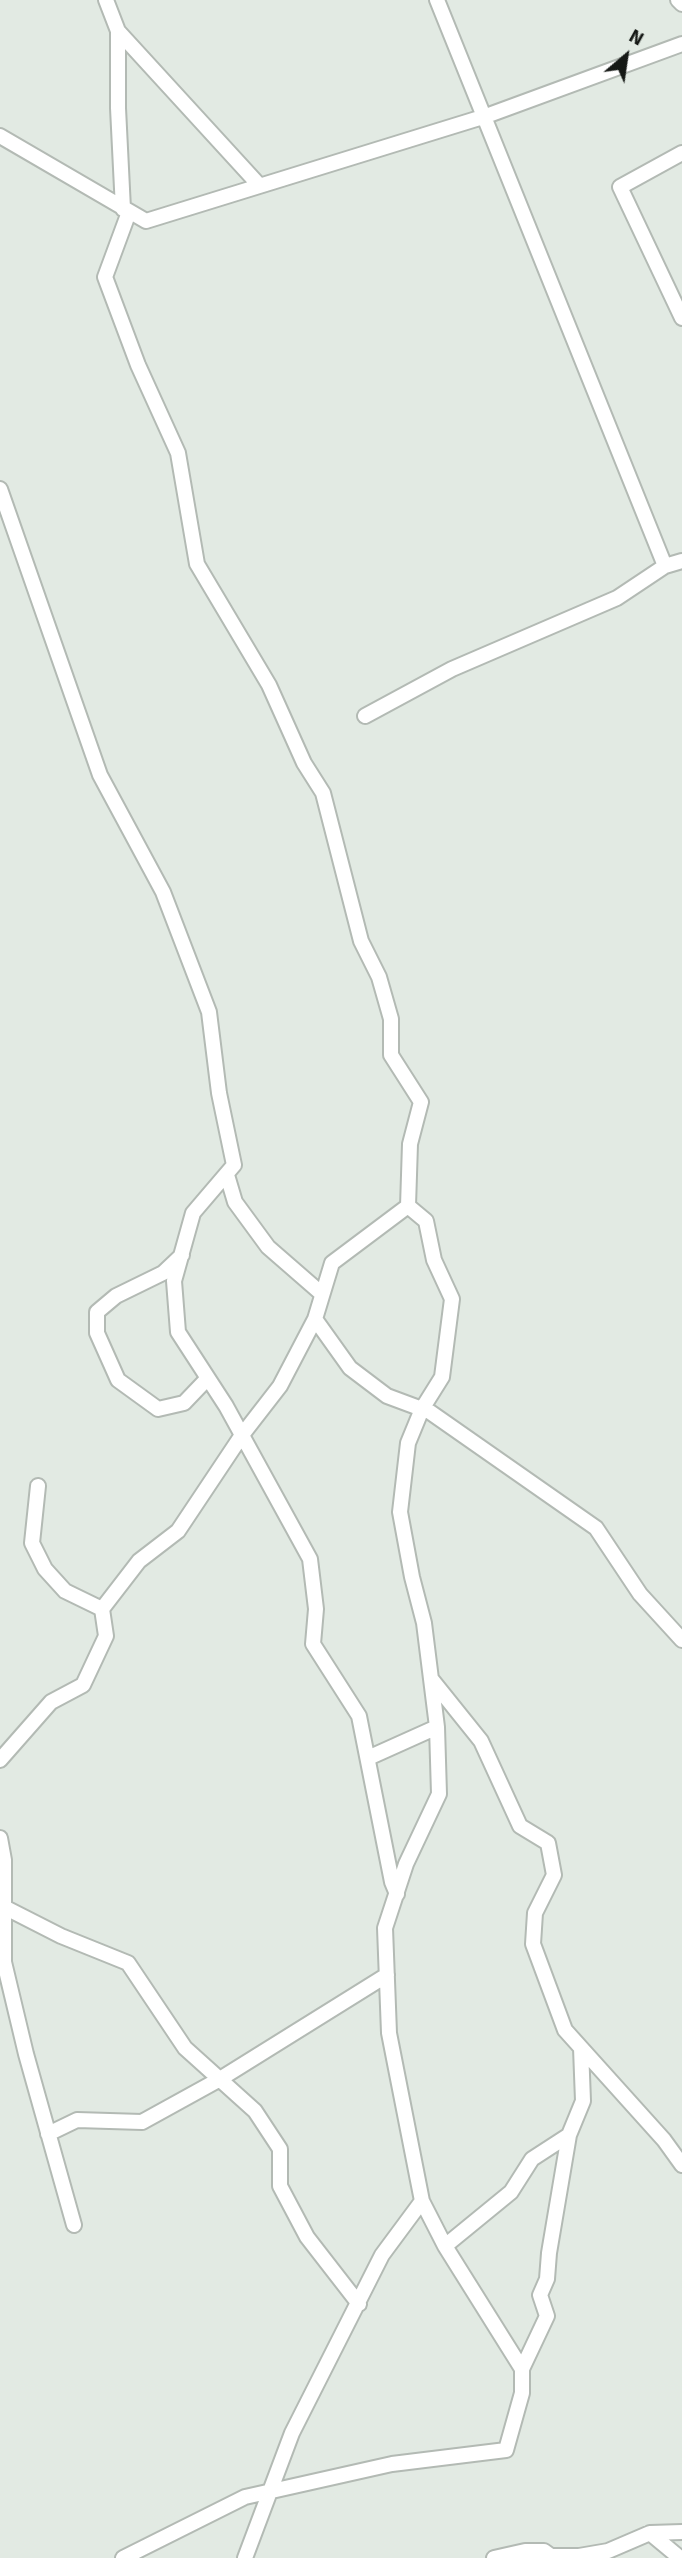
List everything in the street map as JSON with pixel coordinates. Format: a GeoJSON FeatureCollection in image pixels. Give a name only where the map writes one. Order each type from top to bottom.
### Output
{"type":"FeatureCollection","features":[{"type":"Feature","properties":{"kind":"street"},"geometry":{"type":"LineString","coordinates":[[106,0],[118,31],[118,108],[126,211],[105,277],[138,365],[178,453],[197,564],[269,685],[304,764],[323,793],[361,941],[379,977],[391,1018],[391,1055],[421,1102],[410,1144],[408,1206]]}},
{"type":"Feature","properties":{"kind":"street"},"geometry":{"type":"LineString","coordinates":[[437,0],[486,116],[665,566]]}},
{"type":"Feature","properties":{"kind":"street"},"geometry":{"type":"LineString","coordinates":[[678,0],[682,4]]}},
{"type":"Feature","properties":{"kind":"street"},"geometry":{"type":"LineString","coordinates":[[118,31],[259,185]]}},
{"type":"Feature","properties":{"kind":"street"},"geometry":{"type":"LineString","coordinates":[[0,136],[146,221],[486,116],[682,44]]}},
{"type":"Feature","properties":{"kind":"street"},"geometry":{"type":"LineString","coordinates":[[682,153],[620,187],[682,318]]}},
{"type":"Feature","properties":{"kind":"street"},"geometry":{"type":"LineString","coordinates":[[0,489],[100,775],[163,891],[209,1012],[219,1093],[234,1165],[193,1213],[174,1281],[178,1332],[188,1343],[206,1380],[242,1434],[310,1559],[316,1609],[313,1644],[359,1716],[391,1882],[397,1894]]}},
{"type":"Feature","properties":{"kind":"street"},"geometry":{"type":"LineString","coordinates":[[365,716],[452,670],[617,598],[665,566],[682,561]]}},
{"type":"Feature","properties":{"kind":"street"},"geometry":{"type":"LineString","coordinates":[[228,1175],[234,1202],[268,1247],[322,1294]]}},
{"type":"Feature","properties":{"kind":"street"},"geometry":{"type":"LineString","coordinates":[[0,1760],[51,1702],[83,1685],[106,1636],[102,1609],[139,1561],[178,1531],[242,1434],[280,1386],[292,1357],[315,1319],[332,1263],[408,1206]]}},
{"type":"Feature","properties":{"kind":"street"},"geometry":{"type":"LineString","coordinates":[[408,1206],[426,1221],[434,1260],[452,1299],[442,1377],[422,1409],[408,1443],[400,1512],[424,1623],[437,1727],[439,1794],[406,1864],[385,1928],[389,2033],[422,2201],[445,2246],[522,2369]]}},
{"type":"Feature","properties":{"kind":"street"},"geometry":{"type":"LineString","coordinates":[[183,1254],[163,1273],[116,1296],[97,1312],[96,1333],[118,1380],[158,1409],[184,1403],[206,1380]]}},
{"type":"Feature","properties":{"kind":"street"},"geometry":{"type":"LineString","coordinates":[[315,1319],[350,1368],[387,1396],[422,1409],[596,1528],[640,1594],[682,1640]]}},
{"type":"Feature","properties":{"kind":"street"},"geometry":{"type":"LineString","coordinates":[[38,1486],[32,1543],[45,1569],[65,1591],[102,1609]]}},
{"type":"Feature","properties":{"kind":"street"},"geometry":{"type":"LineString","coordinates":[[431,1679],[481,1741],[520,1826],[548,1843],[554,1875],[535,1913],[533,1944],[565,2030],[664,2140],[682,2165]]}},
{"type":"Feature","properties":{"kind":"street"},"geometry":{"type":"LineString","coordinates":[[368,1758],[437,1727]]}},
{"type":"Feature","properties":{"kind":"street"},"geometry":{"type":"LineString","coordinates":[[0,1838],[4,1860],[2,1961],[74,2225]]}},
{"type":"Feature","properties":{"kind":"street"},"geometry":{"type":"LineString","coordinates":[[2,1906],[61,1936],[128,1964],[185,2048],[254,2111],[280,2150],[280,2186],[307,2237],[359,2304]]}},
{"type":"Feature","properties":{"kind":"street"},"geometry":{"type":"LineString","coordinates":[[48,2134],[77,2120],[142,2122],[220,2079],[387,1975]]}},
{"type":"Feature","properties":{"kind":"street"},"geometry":{"type":"LineString","coordinates":[[122,2558],[226,2505],[268,2491],[392,2464],[506,2450],[522,2393],[522,2369],[547,2316],[540,2295],[547,2279],[569,2135],[583,2101],[581,2048]]}},
{"type":"Feature","properties":{"kind":"street"},"geometry":{"type":"LineString","coordinates":[[445,2246],[511,2192],[532,2159],[569,2135]]}},
{"type":"Feature","properties":{"kind":"street"},"geometry":{"type":"LineString","coordinates":[[246,2558],[268,2491],[292,2433],[382,2255],[422,2201]]}},
{"type":"Feature","properties":{"kind":"street"},"geometry":{"type":"LineString","coordinates":[[494,2558],[525,2551],[544,2551],[551,2556],[598,2553],[650,2533],[682,2532]]}},
{"type":"Feature","properties":{"kind":"street"},"geometry":{"type":"LineString","coordinates":[[650,2533],[680,2558]]}}]}
